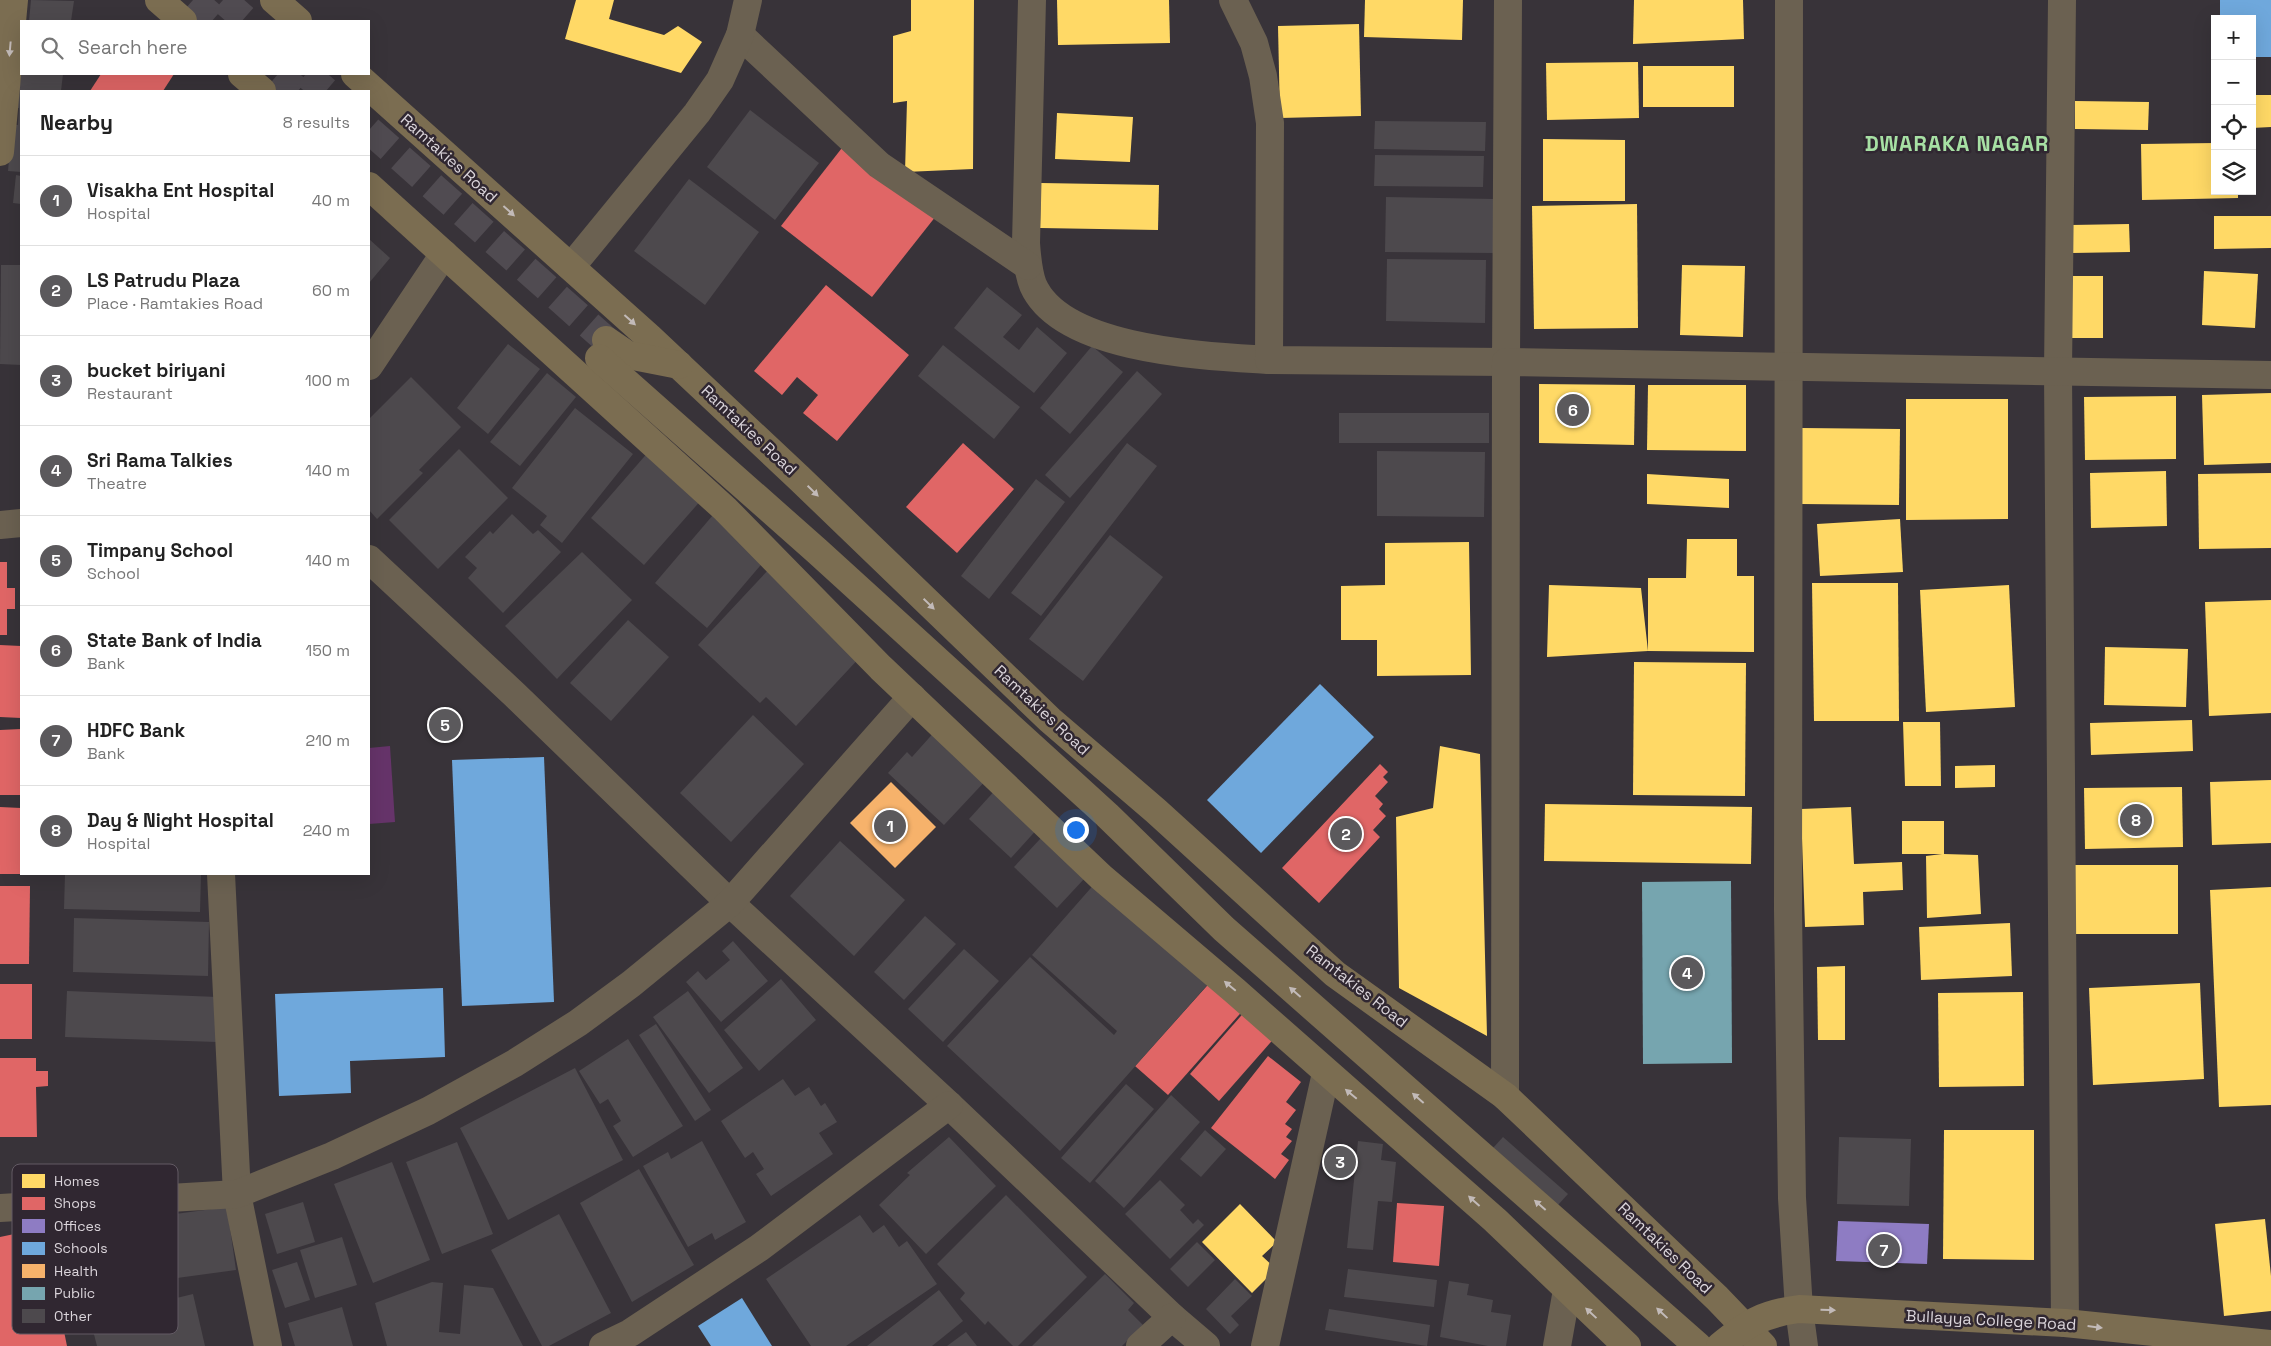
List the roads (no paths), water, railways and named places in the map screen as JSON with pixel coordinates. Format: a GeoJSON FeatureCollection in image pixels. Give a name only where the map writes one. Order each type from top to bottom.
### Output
{"type":"FeatureCollection","features":[{"type":"Feature","properties":{"kind":"main road"},"geometry":{"type":"LineString","coordinates":[[0,152],[14,0]]}},
{"type":"Feature","properties":{"kind":"main road"},"geometry":{"type":"LineString","coordinates":[[159,0],[182,20]]}},
{"type":"Feature","properties":{"kind":"main road"},"geometry":{"type":"LineString","coordinates":[[275,0],[297,20]]}},
{"type":"Feature","properties":{"kind":"main road"},"geometry":{"type":"LineString","coordinates":[[243,75],[261,90]]}},
{"type":"Feature","properties":{"kind":"main road","name":"Ramtakies Road"},"geometry":{"type":"LineString","coordinates":[[356,75],[679,365],[1050,720],[1156,811],[1335,974],[1505,1096],[1745,1325],[1763,1346]]}},
{"type":"Feature","properties":{"kind":"main road"},"geometry":{"type":"LineString","coordinates":[[370,187],[725,509],[912,697],[1101,877],[1236,991],[1326,1073],[1495,1220],[1627,1346]]}},
{"type":"Feature","properties":{"kind":"main road"},"geometry":{"type":"LineString","coordinates":[[679,365],[603,349],[638,392],[825,558],[1107,815],[1224,929],[1556,1219],[1698,1346]]}},
{"type":"Feature","properties":{"kind":"main road"},"geometry":{"type":"LineString","coordinates":[[621,413],[638,392]]}},
{"type":"Feature","properties":{"kind":"main road","name":"Bullayya College Road"},"geometry":{"type":"LineString","coordinates":[[1720,1346],[1745,1325],[1774,1312],[1799,1309],[2065,1323],[2271,1344]]}},
{"type":"Feature","properties":{"kind":"street"},"geometry":{"type":"LineString","coordinates":[[571,267],[697,114],[720,80],[740,35],[748,0]]}},
{"type":"Feature","properties":{"kind":"street"},"geometry":{"type":"LineString","coordinates":[[1032,0],[1026,234],[1028,266],[1033,285],[1046,304],[1068,319],[1103,337],[1179,354],[1269,360],[1787,366],[2271,376]]}},
{"type":"Feature","properties":{"kind":"street"},"geometry":{"type":"LineString","coordinates":[[1233,0],[1254,43],[1263,76],[1270,123],[1269,360]]}},
{"type":"Feature","properties":{"kind":"street"},"geometry":{"type":"LineString","coordinates":[[1505,1096],[1508,0]]}},
{"type":"Feature","properties":{"kind":"street"},"geometry":{"type":"LineString","coordinates":[[1789,0],[1787,366],[1790,1102],[1792,1198],[1799,1309],[1804,1346]]}},
{"type":"Feature","properties":{"kind":"street"},"geometry":{"type":"LineString","coordinates":[[2062,0],[2058,372],[2065,1323]]}},
{"type":"Feature","properties":{"kind":"street"},"geometry":{"type":"LineString","coordinates":[[740,35],[880,166],[1028,266]]}},
{"type":"Feature","properties":{"kind":"street"},"geometry":{"type":"LineString","coordinates":[[370,365],[444,254]]}},
{"type":"Feature","properties":{"kind":"street"},"geometry":{"type":"LineString","coordinates":[[0,525],[20,523]]}},
{"type":"Feature","properties":{"kind":"street"},"geometry":{"type":"LineString","coordinates":[[370,559],[515,695],[730,904],[949,1105],[1172,1317],[1206,1346]]}},
{"type":"Feature","properties":{"kind":"street"},"geometry":{"type":"LineString","coordinates":[[178,1197],[237,1194],[332,1156],[410,1120],[515,1063],[578,1023],[631,984],[730,904],[912,697]]}},
{"type":"Feature","properties":{"kind":"street"},"geometry":{"type":"LineString","coordinates":[[221,875],[237,1194],[268,1346]]}},
{"type":"Feature","properties":{"kind":"street"},"geometry":{"type":"LineString","coordinates":[[1265,1346],[1326,1073]]}},
{"type":"Feature","properties":{"kind":"street"},"geometry":{"type":"LineString","coordinates":[[603,1346],[630,1333],[759,1248],[949,1105]]}},
{"type":"Feature","properties":{"kind":"street"},"geometry":{"type":"LineString","coordinates":[[1557,1346],[1567,1290]]}},
{"type":"Feature","properties":{"kind":"street"},"geometry":{"type":"LineString","coordinates":[[1140,1346],[1172,1317]]}},
{"type":"Feature","properties":{"kind":"tunnel"},"geometry":{"type":"LineString","coordinates":[[193,0],[216,20]]}},
{"type":"Feature","properties":{"kind":"tunnel"},"geometry":{"type":"LineString","coordinates":[[223,0],[246,20]]}},
{"type":"Feature","properties":{"kind":"tunnel"},"geometry":{"type":"LineString","coordinates":[[279,75],[297,90]]}},
{"type":"Feature","properties":{"kind":"tunnel"},"geometry":{"type":"LineString","coordinates":[[307,75],[325,90]]}},
{"type":"Feature","properties":{"kind":"tunnel"},"geometry":{"type":"LineString","coordinates":[[370,131],[606,340]]}},
{"type":"Feature","properties":{"kind":"place","name":"State Bank of India"},"geometry":{"type":"Point","coordinates":[1573,410]}},
{"type":"Feature","properties":{"kind":"place","name":"Timpany School"},"geometry":{"type":"Point","coordinates":[445,725]}},
{"type":"Feature","properties":{"kind":"place","name":"Day & Night Hospital"},"geometry":{"type":"Point","coordinates":[2136,820]}},
{"type":"Feature","properties":{"kind":"place","name":"Visakha Ent Hospital"},"geometry":{"type":"Point","coordinates":[890,826]}},
{"type":"Feature","properties":{"kind":"place","name":"LS Patrudu Plaza"},"geometry":{"type":"Point","coordinates":[1346,834]}},
{"type":"Feature","properties":{"kind":"place","name":"Sri Rama Talkies"},"geometry":{"type":"Point","coordinates":[1687,973]}},
{"type":"Feature","properties":{"kind":"place","name":"bucket biriyani"},"geometry":{"type":"Point","coordinates":[1340,1162]}},
{"type":"Feature","properties":{"kind":"place","name":"HDFC Bank"},"geometry":{"type":"Point","coordinates":[1884,1250]}},
{"type":"Feature","properties":{"kind":"district","name":"DWARAKA NAGAR"},"geometry":{"type":"Point","coordinates":[1957,143]}}]}
